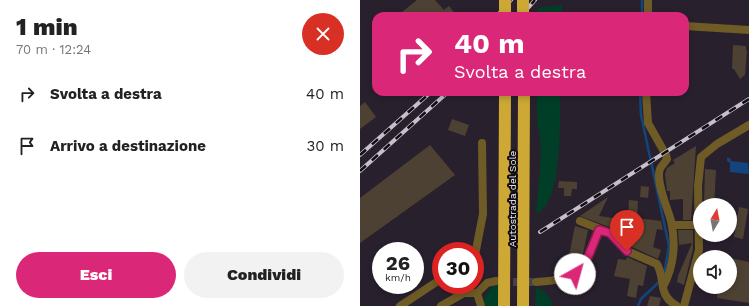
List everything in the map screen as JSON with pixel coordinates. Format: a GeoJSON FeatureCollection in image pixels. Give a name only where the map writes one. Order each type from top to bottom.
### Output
{"type":"FeatureCollection","features":[{"type":"Feature","properties":{"kind":"highway"},"geometry":{"type":"LineString","coordinates":[[504,0],[505,12]]}},
{"type":"Feature","properties":{"kind":"highway"},"geometry":{"type":"LineString","coordinates":[[523,0],[523,12]]}},
{"type":"Feature","properties":{"kind":"highway","name":"Autostrada del Sole"},"geometry":{"type":"LineString","coordinates":[[504,306],[505,96]]}},
{"type":"Feature","properties":{"kind":"highway","name":"Autostrada del Sole"},"geometry":{"type":"LineString","coordinates":[[523,306],[524,96]]}},
{"type":"Feature","properties":{"kind":"street"},"geometry":{"type":"LineString","coordinates":[[648,0],[648,12]]}},
{"type":"Feature","properties":{"kind":"street"},"geometry":{"type":"LineString","coordinates":[[689,26],[749,30]]}},
{"type":"Feature","properties":{"kind":"street"},"geometry":{"type":"LineString","coordinates":[[646,96],[648,123],[667,159],[659,173],[662,191],[672,225],[674,250],[671,268],[662,283]]}},
{"type":"Feature","properties":{"kind":"street"},"geometry":{"type":"LineString","coordinates":[[698,198],[701,157],[705,152],[749,125]]}},
{"type":"Feature","properties":{"kind":"street"},"geometry":{"type":"LineString","coordinates":[[478,242],[483,214],[482,143]]}},
{"type":"Feature","properties":{"kind":"street"},"geometry":{"type":"LineString","coordinates":[[580,221],[599,230],[610,233],[627,251],[657,264],[666,298],[677,306]]}},
{"type":"Feature","properties":{"kind":"street"},"geometry":{"type":"LineString","coordinates":[[672,225],[693,225]]}},
{"type":"Feature","properties":{"kind":"street"},"geometry":{"type":"LineString","coordinates":[[536,282],[563,280],[575,274],[588,257],[599,230]]}},
{"type":"Feature","properties":{"kind":"street"},"geometry":{"type":"LineString","coordinates":[[684,306],[696,264],[699,242]]}},
{"type":"Feature","properties":{"kind":"street"},"geometry":{"type":"LineString","coordinates":[[484,286],[487,283],[496,281]]}},
{"type":"Feature","properties":{"kind":"street"},"geometry":{"type":"LineString","coordinates":[[400,306],[432,285]]}},
{"type":"Feature","properties":{"kind":"street"},"geometry":{"type":"LineString","coordinates":[[441,306],[462,294]]}},
{"type":"Feature","properties":{"kind":"street"},"geometry":{"type":"LineString","coordinates":[[477,294],[481,306]]}},
{"type":"Feature","properties":{"kind":"green space"},"geometry":{"type":"Polygon","coordinates":[[[562,5],[562,12],[538,12],[538,8],[562,5]]]}},
{"type":"Feature","properties":{"kind":"green space"},"geometry":{"type":"Polygon","coordinates":[[[537,96],[560,96],[560,138],[556,176],[552,192],[546,205],[538,213],[536,211],[541,145],[537,122],[537,96]]]}},
{"type":"Feature","properties":{"kind":"green space"},"geometry":{"type":"Polygon","coordinates":[[[499,284],[499,306],[484,306],[487,292],[499,284]]]}},
{"type":"Feature","properties":{"kind":"green space"},"geometry":{"type":"Polygon","coordinates":[[[536,287],[545,292],[551,299],[552,306],[535,306],[536,287]]]}},
{"type":"Feature","properties":{"kind":"water"},"geometry":{"type":"Polygon","coordinates":[[[727,158],[730,158],[731,161],[748,163],[749,174],[730,172],[730,163],[727,161],[727,158]]]}},
{"type":"Feature","properties":{"kind":"building"},"geometry":{"type":"Polygon","coordinates":[[[417,0],[435,0],[444,10],[449,6],[454,12],[402,12],[417,0]]]}},
{"type":"Feature","properties":{"kind":"building"},"geometry":{"type":"Polygon","coordinates":[[[733,45],[746,46],[747,50],[745,75],[740,79],[734,69],[732,69],[733,45]]]}},
{"type":"Feature","properties":{"kind":"building"},"geometry":{"type":"Polygon","coordinates":[[[365,102],[376,117],[360,129],[360,106],[365,102]]]}},
{"type":"Feature","properties":{"kind":"building"},"geometry":{"type":"Polygon","coordinates":[[[452,119],[469,125],[465,136],[448,130],[452,119]]]}},
{"type":"Feature","properties":{"kind":"building"},"geometry":{"type":"Polygon","coordinates":[[[430,145],[455,175],[360,243],[360,198],[430,145]]]}},
{"type":"Feature","properties":{"kind":"building"},"geometry":{"type":"Polygon","coordinates":[[[696,146],[691,220],[683,220],[683,199],[670,200],[670,191],[667,191],[665,174],[667,168],[675,163],[673,160],[696,146]]]}},
{"type":"Feature","properties":{"kind":"building"},"geometry":{"type":"Polygon","coordinates":[[[705,169],[716,170],[714,198],[704,198],[705,169]]]}},
{"type":"Feature","properties":{"kind":"building"},"geometry":{"type":"Polygon","coordinates":[[[559,181],[577,182],[577,189],[572,189],[571,196],[564,196],[564,188],[558,188],[559,181]]]}},
{"type":"Feature","properties":{"kind":"building"},"geometry":{"type":"Polygon","coordinates":[[[641,186],[649,187],[648,198],[640,197],[641,186]]]}},
{"type":"Feature","properties":{"kind":"building"},"geometry":{"type":"Polygon","coordinates":[[[608,197],[599,216],[628,220],[629,200],[638,201],[637,218],[661,221],[663,230],[657,229],[653,247],[661,250],[658,259],[630,246],[633,236],[619,234],[619,232],[612,228],[580,216],[608,197]]]}},
{"type":"Feature","properties":{"kind":"building"},"geometry":{"type":"Polygon","coordinates":[[[739,207],[748,209],[743,239],[737,238],[737,219],[739,207]]]}},
{"type":"Feature","properties":{"kind":"building"},"geometry":{"type":"Polygon","coordinates":[[[575,226],[588,230],[583,254],[575,266],[571,265],[568,260],[575,226]]]}},
{"type":"Feature","properties":{"kind":"building"},"geometry":{"type":"Polygon","coordinates":[[[678,230],[693,230],[693,249],[684,285],[677,282],[678,276],[692,243],[679,245],[678,230]]]}},
{"type":"Feature","properties":{"kind":"building"},"geometry":{"type":"Polygon","coordinates":[[[627,257],[647,266],[643,286],[638,285],[636,298],[627,296],[630,279],[614,276],[618,259],[626,260],[627,257]]]}},
{"type":"Feature","properties":{"kind":"building"},"geometry":{"type":"Polygon","coordinates":[[[737,259],[749,262],[749,303],[717,298],[717,294],[737,294],[737,259]]]}},
{"type":"Feature","properties":{"kind":"building"},"geometry":{"type":"Polygon","coordinates":[[[650,296],[661,298],[659,306],[647,306],[650,296]]]}},
{"type":"Feature","properties":{"kind":"waterway"},"geometry":{"type":"LineString","coordinates":[[642,0],[642,12]]}},
{"type":"Feature","properties":{"kind":"waterway"},"geometry":{"type":"LineString","coordinates":[[640,96],[641,115],[669,246],[664,274]]}},
{"type":"Feature","properties":{"kind":"waterway"},"geometry":{"type":"LineString","coordinates":[[638,306],[641,299],[659,282]]}},
{"type":"Feature","properties":{"kind":"tunnel"},"geometry":{"type":"LineString","coordinates":[[501,282],[536,282]]}},
{"type":"Feature","properties":{"kind":"railway"},"geometry":{"type":"LineString","coordinates":[[500,12],[511,0]]}},
{"type":"Feature","properties":{"kind":"railway"},"geometry":{"type":"LineString","coordinates":[[524,12],[535,0]]}},
{"type":"Feature","properties":{"kind":"railway"},"geometry":{"type":"LineString","coordinates":[[360,155],[426,96]]}},
{"type":"Feature","properties":{"kind":"railway"},"geometry":{"type":"LineString","coordinates":[[360,171],[444,96]]}},
{"type":"Feature","properties":{"kind":"railway"},"geometry":{"type":"LineString","coordinates":[[540,232],[749,99]]}},
{"type":"Feature","properties":{"kind":"route"},"geometry":{"type":"LineString","coordinates":[[575,274],[580,270],[588,257],[599,230],[610,233],[627,251]]}}]}
